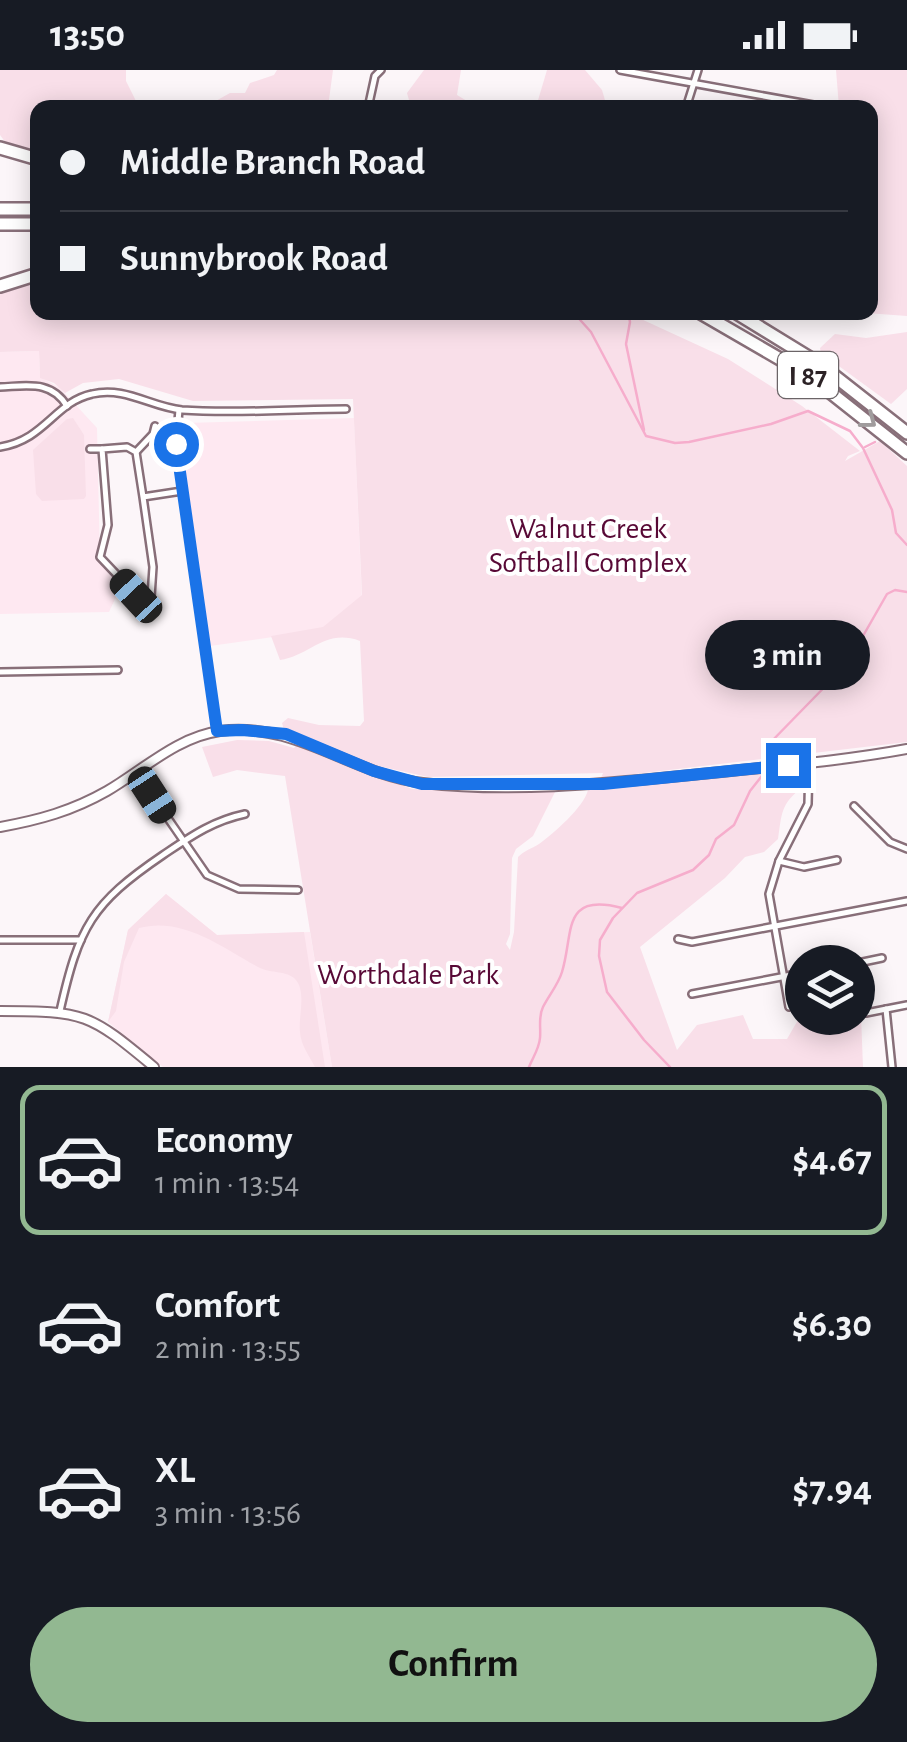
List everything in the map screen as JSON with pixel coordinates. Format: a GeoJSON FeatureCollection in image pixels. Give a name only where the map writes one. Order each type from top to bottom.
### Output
{"type":"FeatureCollection","features":[{"type":"Feature","properties":{"kind":"highway"},"geometry":{"type":"LineString","coordinates":[[0,148],[30,157]]}},
{"type":"Feature","properties":{"kind":"highway"},"geometry":{"type":"LineString","coordinates":[[0,209],[30,209]]}},
{"type":"Feature","properties":{"kind":"highway"},"geometry":{"type":"LineString","coordinates":[[0,224],[30,224]]}},
{"type":"Feature","properties":{"kind":"highway"},"geometry":{"type":"LineString","coordinates":[[0,286],[30,277]]}},
{"type":"Feature","properties":{"kind":"highway","name":"I 87"},"geometry":{"type":"LineString","coordinates":[[713,320],[811,377],[907,453]]}},
{"type":"Feature","properties":{"kind":"highway","name":"I 87"},"geometry":{"type":"LineString","coordinates":[[748,320],[818,362],[907,433]]}},
{"type":"Feature","properties":{"kind":"main road"},"geometry":{"type":"LineString","coordinates":[[0,827],[76,808],[173,749],[217,731],[286,734],[374,771],[422,784],[603,784],[907,749]]}},
{"type":"Feature","properties":{"kind":"main road"},"geometry":{"type":"LineString","coordinates":[[0,1011],[60,1011],[96,1021],[154,1067]]}},
{"type":"Feature","properties":{"kind":"street"},"geometry":{"type":"LineString","coordinates":[[370,100],[375,76],[381,70]]}},
{"type":"Feature","properties":{"kind":"street"},"geometry":{"type":"LineString","coordinates":[[620,70],[784,100]]}},
{"type":"Feature","properties":{"kind":"street"},"geometry":{"type":"LineString","coordinates":[[688,100],[698,70]]}},
{"type":"Feature","properties":{"kind":"street"},"geometry":{"type":"LineString","coordinates":[[0,387],[48,386],[67,406]]}},
{"type":"Feature","properties":{"kind":"street"},"geometry":{"type":"LineString","coordinates":[[0,448],[27,440],[67,406],[90,394],[106,392],[126,393],[179,410],[346,408]]}},
{"type":"Feature","properties":{"kind":"street"},"geometry":{"type":"LineString","coordinates":[[179,410],[176,444],[217,731]]}},
{"type":"Feature","properties":{"kind":"street"},"geometry":{"type":"LineString","coordinates":[[136,452],[155,426]]}},
{"type":"Feature","properties":{"kind":"street"},"geometry":{"type":"LineString","coordinates":[[90,449],[127,447],[136,452]]}},
{"type":"Feature","properties":{"kind":"street"},"geometry":{"type":"LineString","coordinates":[[102,449],[108,525],[100,557],[136,596],[143,598],[150,597],[153,567],[136,452]]}},
{"type":"Feature","properties":{"kind":"street"},"geometry":{"type":"LineString","coordinates":[[143,497],[182,490]]}},
{"type":"Feature","properties":{"kind":"street"},"geometry":{"type":"LineString","coordinates":[[0,672],[118,670]]}},
{"type":"Feature","properties":{"kind":"street"},"geometry":{"type":"LineString","coordinates":[[785,987],[769,894],[779,861],[808,804],[808,763]]}},
{"type":"Feature","properties":{"kind":"street"},"geometry":{"type":"LineString","coordinates":[[136,772],[207,874],[221,884],[258,892],[298,890]]}},
{"type":"Feature","properties":{"kind":"street"},"geometry":{"type":"LineString","coordinates":[[854,806],[890,842],[907,849]]}},
{"type":"Feature","properties":{"kind":"street"},"geometry":{"type":"LineString","coordinates":[[60,1011],[80,940],[114,890],[206,826],[245,814]]}},
{"type":"Feature","properties":{"kind":"street"},"geometry":{"type":"LineString","coordinates":[[779,861],[804,867],[836,860]]}},
{"type":"Feature","properties":{"kind":"street"},"geometry":{"type":"LineString","coordinates":[[678,939],[692,942],[907,901]]}},
{"type":"Feature","properties":{"kind":"street"},"geometry":{"type":"LineString","coordinates":[[0,940],[80,940]]}},
{"type":"Feature","properties":{"kind":"street"},"geometry":{"type":"LineString","coordinates":[[875,959],[882,958]]}},
{"type":"Feature","properties":{"kind":"street"},"geometry":{"type":"LineString","coordinates":[[692,994],[783,977]]}},
{"type":"Feature","properties":{"kind":"street"},"geometry":{"type":"LineString","coordinates":[[875,1012],[907,1005]]}},
{"type":"Feature","properties":{"kind":"street"},"geometry":{"type":"LineString","coordinates":[[886,1009],[892,1067]]}},
{"type":"Feature","properties":{"kind":"shaded area"},"geometry":{"type":"Polygon","coordinates":[[[39,351],[40,377],[60,388],[97,428],[100,559],[123,582],[109,612],[0,614],[0,352],[39,351]]]}},
{"type":"Feature","properties":{"kind":"shaded area"},"geometry":{"type":"Polygon","coordinates":[[[354,418],[363,624],[210,646],[183,452],[185,423],[354,418]]]}},
{"type":"Feature","properties":{"kind":"shaded area"},"geometry":{"type":"Polygon","coordinates":[[[166,894],[217,935],[310,932],[332,1067],[163,1067],[108,1022],[128,930],[166,894]]]}},
{"type":"Feature","properties":{"kind":"green space"},"geometry":{"type":"Polygon","coordinates":[[[0,70],[126,70],[126,81],[136,100],[30,100],[30,152],[9,147],[0,135],[0,70]]]}},
{"type":"Feature","properties":{"kind":"green space"},"geometry":{"type":"Polygon","coordinates":[[[277,70],[333,70],[329,100],[218,100],[230,93],[245,93],[250,83],[274,75],[277,70]]]}},
{"type":"Feature","properties":{"kind":"green space"},"geometry":{"type":"Polygon","coordinates":[[[424,70],[461,70],[457,95],[465,100],[409,100],[407,93],[424,70]]]}},
{"type":"Feature","properties":{"kind":"green space"},"geometry":{"type":"Polygon","coordinates":[[[547,70],[585,70],[602,90],[605,100],[538,100],[547,70]]]}},
{"type":"Feature","properties":{"kind":"green space"},"geometry":{"type":"Polygon","coordinates":[[[836,70],[907,70],[907,316],[878,314],[878,100],[838,100],[836,70]]]}},
{"type":"Feature","properties":{"kind":"green space","name":"Walnut Creek Softball Complex"},"geometry":{"type":"Polygon","coordinates":[[[30,281],[30,320],[643,320],[728,359],[802,406],[860,451],[845,461],[880,441],[907,466],[907,742],[601,778],[603,773],[428,777],[374,765],[284,730],[282,723],[288,718],[319,725],[360,726],[364,721],[360,641],[327,640],[280,660],[271,636],[323,627],[362,595],[353,399],[193,401],[119,379],[83,383],[65,393],[40,378],[39,351],[0,352],[0,292],[30,281]]]}},
{"type":"Feature","properties":{"kind":"green space"},"geometry":{"type":"Polygon","coordinates":[[[907,332],[907,389],[891,404],[821,353],[820,348],[835,334],[866,338],[907,332]]]}},
{"type":"Feature","properties":{"kind":"green space"},"geometry":{"type":"Polygon","coordinates":[[[73,418],[84,435],[86,496],[42,501],[36,494],[33,450],[73,418]]]}},
{"type":"Feature","properties":{"kind":"green space","name":"Worthdale Park"},"geometry":{"type":"Polygon","coordinates":[[[237,740],[269,741],[294,748],[297,744],[412,789],[555,792],[533,836],[516,849],[512,858],[510,934],[506,944],[510,950],[518,857],[560,827],[588,790],[800,773],[803,787],[786,804],[778,839],[764,852],[745,857],[640,947],[677,1050],[697,1025],[743,1015],[753,1039],[862,1035],[863,1067],[332,1067],[285,776],[237,770],[213,777],[202,747],[237,740]]]}},
{"type":"Feature","properties":{"kind":"green space"},"geometry":{"type":"Polygon","coordinates":[[[166,894],[217,935],[304,932],[325,1067],[315,1067],[302,1042],[301,997],[295,979],[260,968],[217,943],[171,926],[139,928],[124,962],[116,1011],[108,1022],[128,930],[166,894]]]}},
{"type":"Feature","properties":{"kind":"waterway"},"geometry":{"type":"LineString","coordinates":[[580,320],[591,332],[646,436],[689,442],[771,424],[808,411],[850,431],[863,448],[892,510],[896,533],[907,545]]}},
{"type":"Feature","properties":{"kind":"waterway"},"geometry":{"type":"LineString","coordinates":[[630,320],[626,344],[644,430]]}},
{"type":"Feature","properties":{"kind":"waterway"},"geometry":{"type":"LineString","coordinates":[[865,447],[875,442]]}},
{"type":"Feature","properties":{"kind":"waterway"},"geometry":{"type":"LineString","coordinates":[[670,1067],[607,992],[599,956],[600,940],[613,918],[637,893],[693,870],[709,855],[716,839],[734,825],[750,791],[765,772],[767,746],[847,664],[887,594],[895,590],[907,592]]}},
{"type":"Feature","properties":{"kind":"waterway"},"geometry":{"type":"LineString","coordinates":[[529,1067],[539,1042],[541,1011],[562,972],[574,919],[589,906],[622,908]]}},
{"type":"Feature","properties":{"kind":"route"},"geometry":{"type":"LineString","coordinates":[[176,444],[217,731],[286,734],[374,771],[422,784],[603,784],[788,765]]}}]}
